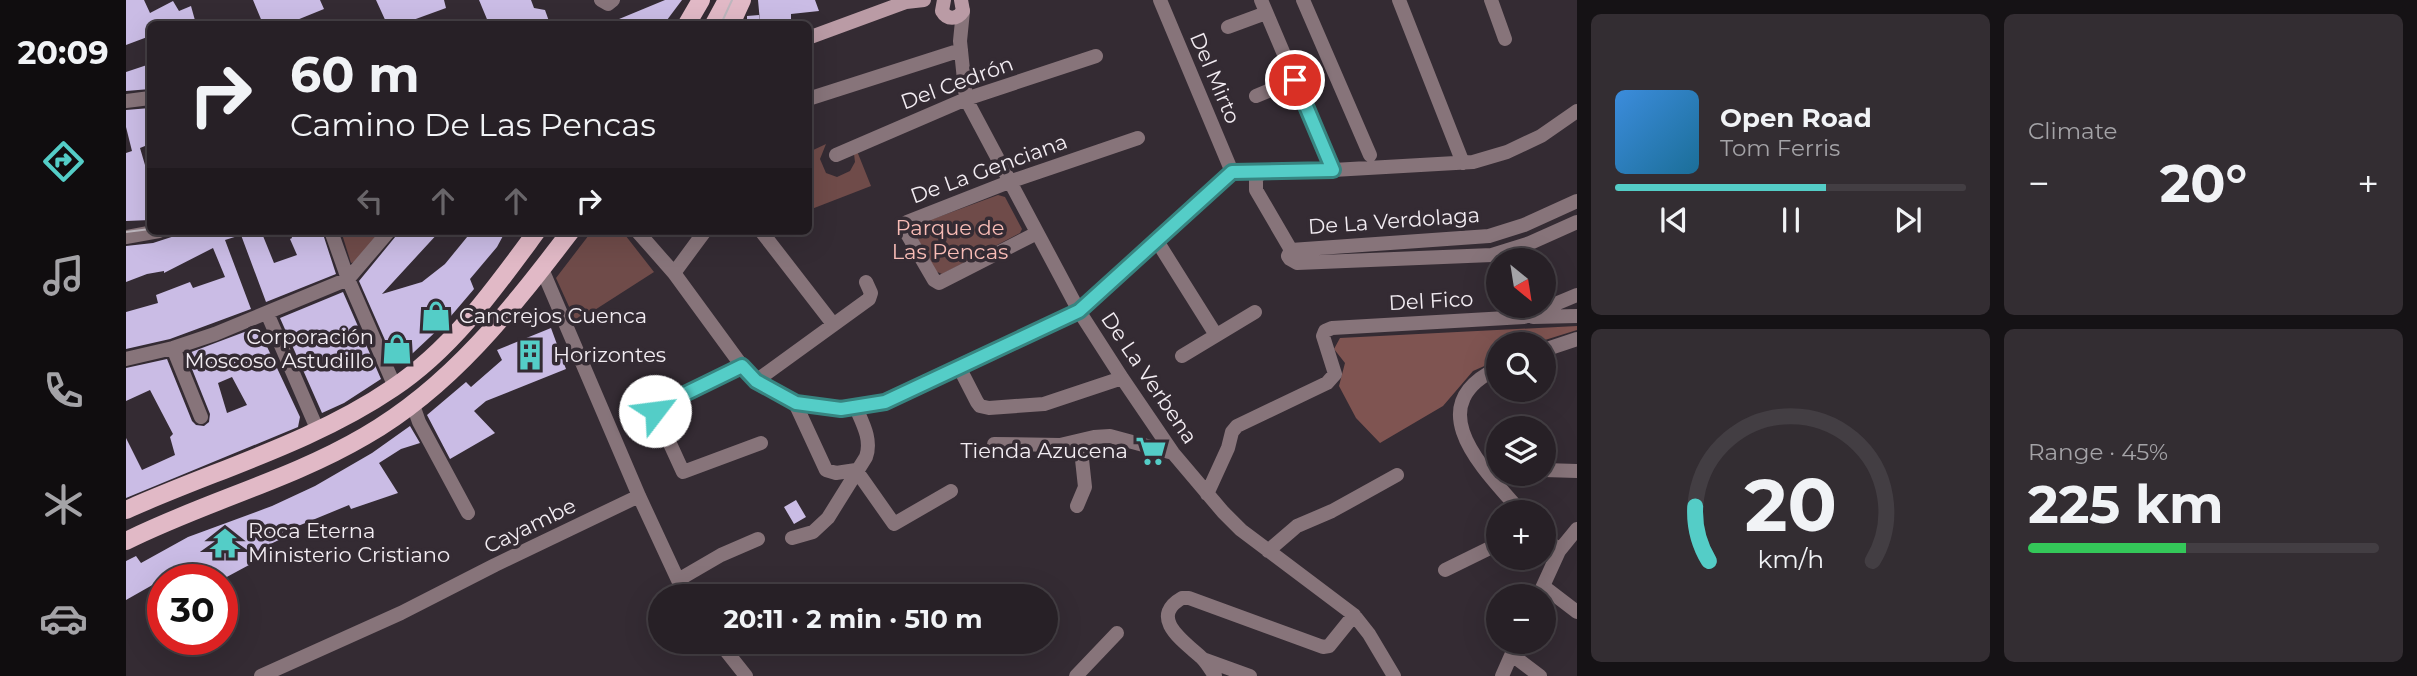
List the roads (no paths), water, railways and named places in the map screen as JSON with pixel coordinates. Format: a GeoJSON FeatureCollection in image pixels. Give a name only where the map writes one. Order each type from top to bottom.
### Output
{"type":"FeatureCollection","features":[{"type":"Feature","properties":{"kind":"main road"},"geometry":{"type":"LineString","coordinates":[[689,21],[701,0]]}},
{"type":"Feature","properties":{"kind":"main road"},"geometry":{"type":"LineString","coordinates":[[703,21],[713,0]]}},
{"type":"Feature","properties":{"kind":"main road"},"geometry":{"type":"LineString","coordinates":[[716,21],[727,0]]}},
{"type":"Feature","properties":{"kind":"main road"},"geometry":{"type":"LineString","coordinates":[[732,21],[742,0]]}},
{"type":"Feature","properties":{"kind":"main road"},"geometry":{"type":"LineString","coordinates":[[126,510],[318,431],[395,387],[446,345],[476,312],[534,235]]}},
{"type":"Feature","properties":{"kind":"main road"},"geometry":{"type":"LineString","coordinates":[[126,541],[190,511],[317,461],[365,436],[414,405],[448,376],[490,333],[569,235]]}},
{"type":"Feature","properties":{"kind":"street"},"geometry":{"type":"LineString","coordinates":[[601,0],[608,4],[613,0]]}},
{"type":"Feature","properties":{"kind":"street"},"geometry":{"type":"LineString","coordinates":[[812,37],[906,2],[924,0]]}},
{"type":"Feature","properties":{"kind":"street"},"geometry":{"type":"LineString","coordinates":[[906,2],[945,10],[956,18],[963,6],[978,0]]}},
{"type":"Feature","properties":{"kind":"street","name":"Del Mirto"},"geometry":{"type":"LineString","coordinates":[[1160,0],[1232,172]]}},
{"type":"Feature","properties":{"kind":"street"},"geometry":{"type":"LineString","coordinates":[[1303,0],[1370,155]]}},
{"type":"Feature","properties":{"kind":"street"},"geometry":{"type":"LineString","coordinates":[[1399,0],[1463,163]]}},
{"type":"Feature","properties":{"kind":"street"},"geometry":{"type":"LineString","coordinates":[[1491,0],[1506,39]]}},
{"type":"Feature","properties":{"kind":"street","name":"De La Verbena"},"geometry":{"type":"LineString","coordinates":[[963,6],[961,46],[966,99],[1079,311],[1122,378],[1173,453],[1207,494],[1241,530],[1354,615],[1369,634],[1394,676]]}},
{"type":"Feature","properties":{"kind":"street"},"geometry":{"type":"LineString","coordinates":[[1228,27],[1264,6],[1333,170]]}},
{"type":"Feature","properties":{"kind":"street","name":"De La Verbena"},"geometry":{"type":"LineString","coordinates":[[945,10],[961,46]]}},
{"type":"Feature","properties":{"kind":"street"},"geometry":{"type":"LineString","coordinates":[[812,98],[961,46]]}},
{"type":"Feature","properties":{"kind":"street","name":"Del Cedrón"},"geometry":{"type":"LineString","coordinates":[[836,155],[966,99],[1096,57]]}},
{"type":"Feature","properties":{"kind":"street"},"geometry":{"type":"LineString","coordinates":[[1256,96],[1295,80]]}},
{"type":"Feature","properties":{"kind":"street"},"geometry":{"type":"LineString","coordinates":[[126,101],[147,98]]}},
{"type":"Feature","properties":{"kind":"street"},"geometry":{"type":"LineString","coordinates":[[640,235],[674,274],[756,381],[796,403],[856,408],[885,402],[1079,311],[1232,172],[1333,170],[1472,162],[1519,147],[1541,136],[1577,111]]}},
{"type":"Feature","properties":{"kind":"street","name":"De La Genciana"},"geometry":{"type":"LineString","coordinates":[[1037,233],[939,283],[934,280],[906,232],[907,222],[1009,182],[1138,138]]}},
{"type":"Feature","properties":{"kind":"street"},"geometry":{"type":"LineString","coordinates":[[1260,172],[1256,180],[1256,190],[1294,256]]}},
{"type":"Feature","properties":{"kind":"street","name":"De La Verdolaga"},"geometry":{"type":"LineString","coordinates":[[1294,256],[1489,236],[1524,225],[1577,201]]}},
{"type":"Feature","properties":{"kind":"street","name":"De La Verdolaga"},"geometry":{"type":"LineString","coordinates":[[1294,256],[1492,255],[1530,243],[1577,222]]}},
{"type":"Feature","properties":{"kind":"street"},"geometry":{"type":"LineString","coordinates":[[126,237],[147,233]]}},
{"type":"Feature","properties":{"kind":"street"},"geometry":{"type":"LineString","coordinates":[[332,235],[348,279],[395,387]]}},
{"type":"Feature","properties":{"kind":"street"},"geometry":{"type":"LineString","coordinates":[[126,359],[173,348],[348,279],[386,235]]}},
{"type":"Feature","properties":{"kind":"street"},"geometry":{"type":"LineString","coordinates":[[674,274],[702,235]]}},
{"type":"Feature","properties":{"kind":"street"},"geometry":{"type":"LineString","coordinates":[[764,235],[832,324]]}},
{"type":"Feature","properties":{"kind":"street"},"geometry":{"type":"LineString","coordinates":[[1157,241],[1216,335]]}},
{"type":"Feature","properties":{"kind":"street"},"geometry":{"type":"LineString","coordinates":[[542,269],[639,496],[681,584]]}},
{"type":"Feature","properties":{"kind":"street"},"geometry":{"type":"LineString","coordinates":[[756,381],[869,299],[871,293],[866,282]]}},
{"type":"Feature","properties":{"kind":"street","name":"Del Fico"},"geometry":{"type":"LineString","coordinates":[[1556,304],[1577,295]]}},
{"type":"Feature","properties":{"kind":"street"},"geometry":{"type":"LineString","coordinates":[[1182,356],[1255,312]]}},
{"type":"Feature","properties":{"kind":"street"},"geometry":{"type":"LineString","coordinates":[[267,313],[318,431]]}},
{"type":"Feature","properties":{"kind":"street"},"geometry":{"type":"LineString","coordinates":[[1556,316],[1577,316]]}},
{"type":"Feature","properties":{"kind":"street","name":"Del Fico"},"geometry":{"type":"LineString","coordinates":[[1207,494],[1228,449],[1232,432],[1237,426],[1333,378],[1335,374],[1323,336],[1325,331],[1332,328],[1507,318]]}},
{"type":"Feature","properties":{"kind":"street"},"geometry":{"type":"LineString","coordinates":[[1556,346],[1577,339]]}},
{"type":"Feature","properties":{"kind":"street"},"geometry":{"type":"LineString","coordinates":[[173,348],[201,417]]}},
{"type":"Feature","properties":{"kind":"street"},"geometry":{"type":"LineString","coordinates":[[742,366],[656,408],[655,411],[683,472],[761,443]]}},
{"type":"Feature","properties":{"kind":"street"},"geometry":{"type":"LineString","coordinates":[[959,367],[977,402],[980,406],[989,408],[1044,404],[1122,378]]}},
{"type":"Feature","properties":{"kind":"street"},"geometry":{"type":"LineString","coordinates":[[1486,374],[1469,387],[1461,406],[1461,433],[1511,500]]}},
{"type":"Feature","properties":{"kind":"street"},"geometry":{"type":"LineString","coordinates":[[796,403],[826,470],[836,473],[856,470]]}},
{"type":"Feature","properties":{"kind":"street"},"geometry":{"type":"LineString","coordinates":[[414,405],[419,422],[468,513]]}},
{"type":"Feature","properties":{"kind":"street"},"geometry":{"type":"LineString","coordinates":[[792,538],[813,531],[828,519],[866,457],[869,447],[867,434],[856,408]]}},
{"type":"Feature","properties":{"kind":"street"},"geometry":{"type":"LineString","coordinates":[[994,444],[1060,445],[1110,436],[1173,453]]}},
{"type":"Feature","properties":{"kind":"street"},"geometry":{"type":"LineString","coordinates":[[1077,506],[1085,487],[1080,441]]}},
{"type":"Feature","properties":{"kind":"street"},"geometry":{"type":"LineString","coordinates":[[856,470],[894,524],[951,491]]}},
{"type":"Feature","properties":{"kind":"street"},"geometry":{"type":"LineString","coordinates":[[1556,470],[1577,471]]}},
{"type":"Feature","properties":{"kind":"street"},"geometry":{"type":"LineString","coordinates":[[1268,551],[1297,526],[1332,511],[1397,475]]}},
{"type":"Feature","properties":{"kind":"street","name":"Cayambe"},"geometry":{"type":"LineString","coordinates":[[261,676],[401,613],[639,496]]}},
{"type":"Feature","properties":{"kind":"street"},"geometry":{"type":"LineString","coordinates":[[1544,584],[1559,551],[1577,528]]}},
{"type":"Feature","properties":{"kind":"street"},"geometry":{"type":"LineString","coordinates":[[678,580],[721,555],[758,539]]}},
{"type":"Feature","properties":{"kind":"street"},"geometry":{"type":"LineString","coordinates":[[1556,548],[1559,551]]}},
{"type":"Feature","properties":{"kind":"street"},"geometry":{"type":"LineString","coordinates":[[1445,569],[1486,550]]}},
{"type":"Feature","properties":{"kind":"street"},"geometry":{"type":"LineString","coordinates":[[1215,676],[1203,659],[1175,635],[1170,626],[1168,614],[1182,598],[1189,598],[1323,647],[1329,646],[1354,615]]}},
{"type":"Feature","properties":{"kind":"street"},"geometry":{"type":"LineString","coordinates":[[1556,601],[1577,612]]}},
{"type":"Feature","properties":{"kind":"street"},"geometry":{"type":"LineString","coordinates":[[1076,676],[1117,633]]}},
{"type":"Feature","properties":{"kind":"street"},"geometry":{"type":"LineString","coordinates":[[729,654],[746,676]]}},
{"type":"Feature","properties":{"kind":"street"},"geometry":{"type":"LineString","coordinates":[[1503,676],[1513,654]]}},
{"type":"Feature","properties":{"kind":"street"},"geometry":{"type":"LineString","coordinates":[[1520,654],[1540,676]]}},
{"type":"Feature","properties":{"kind":"street"},"geometry":{"type":"LineString","coordinates":[[1203,659],[1250,676]]}},
{"type":"Feature","properties":{"kind":"tram line"},"geometry":{"type":"LineString","coordinates":[[722,21],[732,0]]}},
{"type":"Feature","properties":{"kind":"tram line"},"geometry":{"type":"LineString","coordinates":[[126,232],[147,229]]}},
{"type":"Feature","properties":{"kind":"place","name":"Cancrejos Cuenca"},"geometry":{"type":"Point","coordinates":[436,316]}},
{"type":"Feature","properties":{"kind":"place","name":"Corporación Moscoso Astudillo"},"geometry":{"type":"Point","coordinates":[397,349]}},
{"type":"Feature","properties":{"kind":"place","name":"Horizontes"},"geometry":{"type":"Point","coordinates":[530,355]}},
{"type":"Feature","properties":{"kind":"place","name":"Tienda Azucena"},"geometry":{"type":"Point","coordinates":[1151,451]}},
{"type":"Feature","properties":{"kind":"place","name":"Roca Eterna Ministerio Cristiano"},"geometry":{"type":"Point","coordinates":[225,543]}},
{"type":"Feature","properties":{"kind":"park label","name":"Parque de Las Pencas"},"geometry":{"type":"Point","coordinates":[950,240]}}]}
